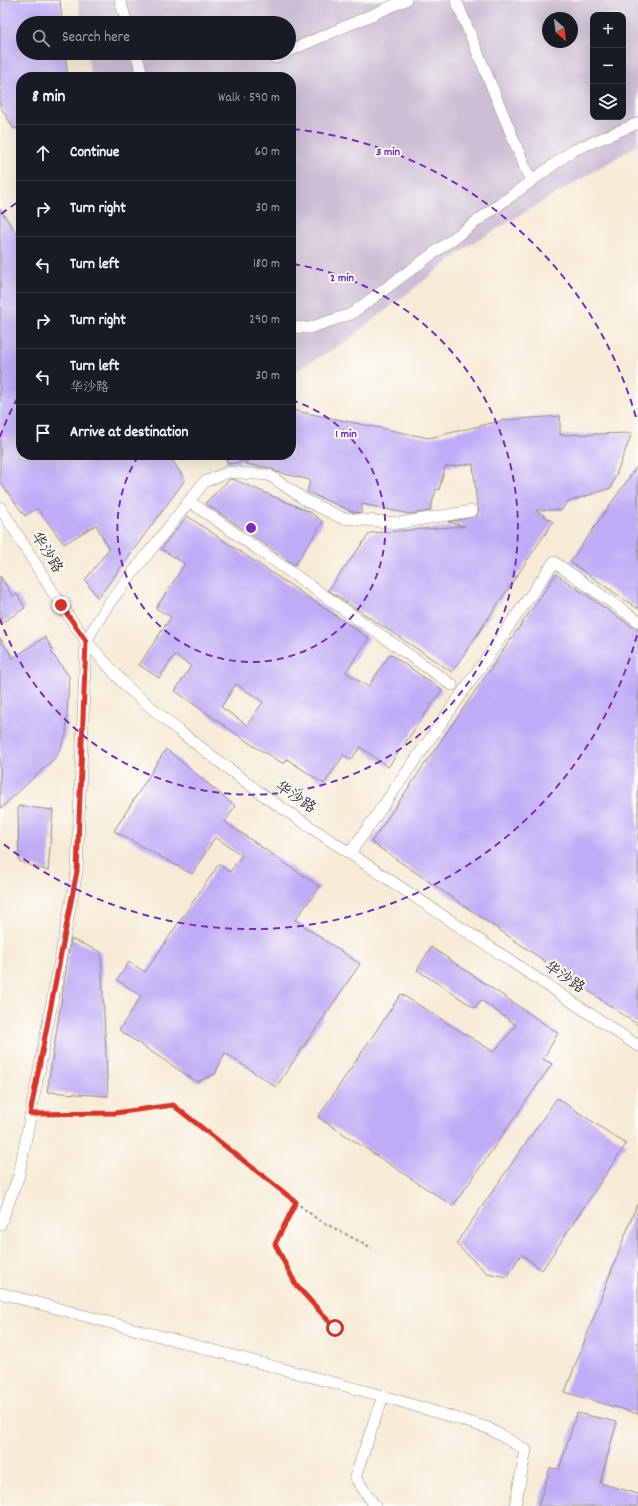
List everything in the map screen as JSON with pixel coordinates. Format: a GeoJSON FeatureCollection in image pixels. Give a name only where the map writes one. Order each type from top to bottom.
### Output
{"type":"FeatureCollection","features":[{"type":"Feature","properties":{"kind":"street"},"geometry":{"type":"LineString","coordinates":[[120,0],[125,16]]}},
{"type":"Feature","properties":{"kind":"street"},"geometry":{"type":"LineString","coordinates":[[296,48],[406,0]]}},
{"type":"Feature","properties":{"kind":"street"},"geometry":{"type":"LineString","coordinates":[[456,0],[531,182]]}},
{"type":"Feature","properties":{"kind":"street"},"geometry":{"type":"LineString","coordinates":[[138,60],[142,72]]}},
{"type":"Feature","properties":{"kind":"street"},"geometry":{"type":"LineString","coordinates":[[296,327],[309,328],[351,314],[572,151],[638,123]]}},
{"type":"Feature","properties":{"kind":"street"},"geometry":{"type":"LineString","coordinates":[[0,1225],[19,1175],[77,871],[86,641],[109,603],[204,482],[228,472],[269,475],[307,501],[342,518],[399,523],[472,510]]}},
{"type":"Feature","properties":{"kind":"street"},"geometry":{"type":"LineString","coordinates":[[189,501],[452,685]]}},
{"type":"Feature","properties":{"kind":"street","name":"华沙路"},"geometry":{"type":"LineString","coordinates":[[0,507],[61,605],[86,641],[128,688],[178,730],[267,798],[638,1046]]}},
{"type":"Feature","properties":{"kind":"street"},"geometry":{"type":"LineString","coordinates":[[350,853],[554,562],[638,621]]}},
{"type":"Feature","properties":{"kind":"street"},"geometry":{"type":"LineString","coordinates":[[0,1293],[383,1396],[488,1428],[526,1450],[515,1506]]}},
{"type":"Feature","properties":{"kind":"street"},"geometry":{"type":"LineString","coordinates":[[375,1506],[355,1477],[383,1396]]}},
{"type":"Feature","properties":{"kind":"path"},"geometry":{"type":"LineString","coordinates":[[30,1114],[115,1113],[173,1105],[317,1219],[372,1248]]}},
{"type":"Feature","properties":{"kind":"path"},"geometry":{"type":"LineString","coordinates":[[296,1202],[275,1244],[296,1285],[335,1328]]}},
{"type":"Feature","properties":{"kind":"shaded area"},"geometry":{"type":"Polygon","coordinates":[[[78,0],[638,0],[638,145],[470,245],[346,341],[296,371],[296,72],[90,72],[88,60],[296,60],[296,16],[81,16],[78,0]]]}},
{"type":"Feature","properties":{"kind":"building"},"geometry":{"type":"Polygon","coordinates":[[[0,0],[60,0],[61,16],[16,16],[16,60],[66,60],[67,72],[16,72],[16,128],[14,129],[0,106],[0,0]]]}},
{"type":"Feature","properties":{"kind":"building"},"geometry":{"type":"Polygon","coordinates":[[[0,209],[16,233],[16,460],[172,460],[185,480],[98,598],[85,580],[109,549],[96,525],[64,544],[37,508],[25,516],[0,482],[0,209]]]}},
{"type":"Feature","properties":{"kind":"building"},"geometry":{"type":"Polygon","coordinates":[[[296,411],[429,438],[504,420],[560,416],[560,435],[632,433],[611,488],[567,502],[562,510],[536,510],[553,522],[452,672],[328,590],[370,533],[465,526],[448,522],[477,516],[479,510],[477,506],[473,464],[445,467],[439,490],[436,489],[430,511],[410,514],[362,504],[361,513],[353,512],[307,492],[310,480],[277,472],[270,468],[245,464],[248,461],[228,464],[227,460],[296,460],[296,411]]]}},
{"type":"Feature","properties":{"kind":"building"},"geometry":{"type":"Polygon","coordinates":[[[638,465],[638,609],[570,562],[638,465]]]}},
{"type":"Feature","properties":{"kind":"building"},"geometry":{"type":"Polygon","coordinates":[[[230,479],[310,512],[323,522],[295,565],[205,503],[230,479]]]}},
{"type":"Feature","properties":{"kind":"building"},"geometry":{"type":"Polygon","coordinates":[[[187,516],[369,638],[346,672],[368,687],[390,654],[442,690],[388,767],[360,747],[351,760],[344,755],[324,784],[287,759],[284,764],[252,745],[175,691],[191,666],[175,655],[159,678],[139,665],[171,617],[156,608],[185,564],[161,549],[187,516]],[[236,684],[221,707],[247,725],[263,702],[236,684]]]}},
{"type":"Feature","properties":{"kind":"building"},"geometry":{"type":"Polygon","coordinates":[[[556,574],[638,631],[638,1025],[371,842],[556,574]]]}},
{"type":"Feature","properties":{"kind":"building"},"geometry":{"type":"Polygon","coordinates":[[[0,576],[13,596],[17,594],[25,608],[0,624],[0,576]]]}},
{"type":"Feature","properties":{"kind":"building"},"geometry":{"type":"Polygon","coordinates":[[[45,637],[53,650],[51,652],[69,676],[66,735],[57,756],[0,809],[0,638],[13,658],[45,637]]]}},
{"type":"Feature","properties":{"kind":"building"},"geometry":{"type":"Polygon","coordinates":[[[166,749],[235,806],[225,822],[320,887],[295,920],[360,964],[276,1087],[225,1053],[215,1074],[197,1082],[119,1030],[141,996],[117,980],[129,962],[145,972],[219,864],[230,872],[242,855],[215,837],[192,874],[114,831],[166,749]]]}},
{"type":"Feature","properties":{"kind":"building"},"geometry":{"type":"Polygon","coordinates":[[[18,806],[53,810],[48,871],[19,861],[18,806]]]}},
{"type":"Feature","properties":{"kind":"building"},"geometry":{"type":"Polygon","coordinates":[[[71,939],[101,952],[108,1096],[47,1092],[71,939]]]}},
{"type":"Feature","properties":{"kind":"building"},"geometry":{"type":"Polygon","coordinates":[[[431,947],[558,1033],[543,1059],[552,1064],[453,1206],[318,1117],[401,994],[494,1052],[516,1025],[481,1000],[475,1008],[417,970],[431,947]]]}},
{"type":"Feature","properties":{"kind":"building"},"geometry":{"type":"Polygon","coordinates":[[[557,1098],[626,1144],[542,1270],[521,1254],[507,1277],[487,1273],[456,1244],[557,1098]]]}},
{"type":"Feature","properties":{"kind":"building"},"geometry":{"type":"Polygon","coordinates":[[[638,1204],[638,1414],[565,1392],[638,1204]]]}},
{"type":"Feature","properties":{"kind":"building"},"geometry":{"type":"Polygon","coordinates":[[[577,1413],[617,1422],[600,1483],[638,1494],[638,1506],[538,1506],[550,1468],[559,1469],[577,1413]]]}},
{"type":"Feature","properties":{"kind":"route"},"geometry":{"type":"LineString","coordinates":[[61,605],[86,641],[77,871],[30,1114],[115,1113],[173,1105],[296,1202],[275,1244],[296,1285],[335,1328]]}}]}
